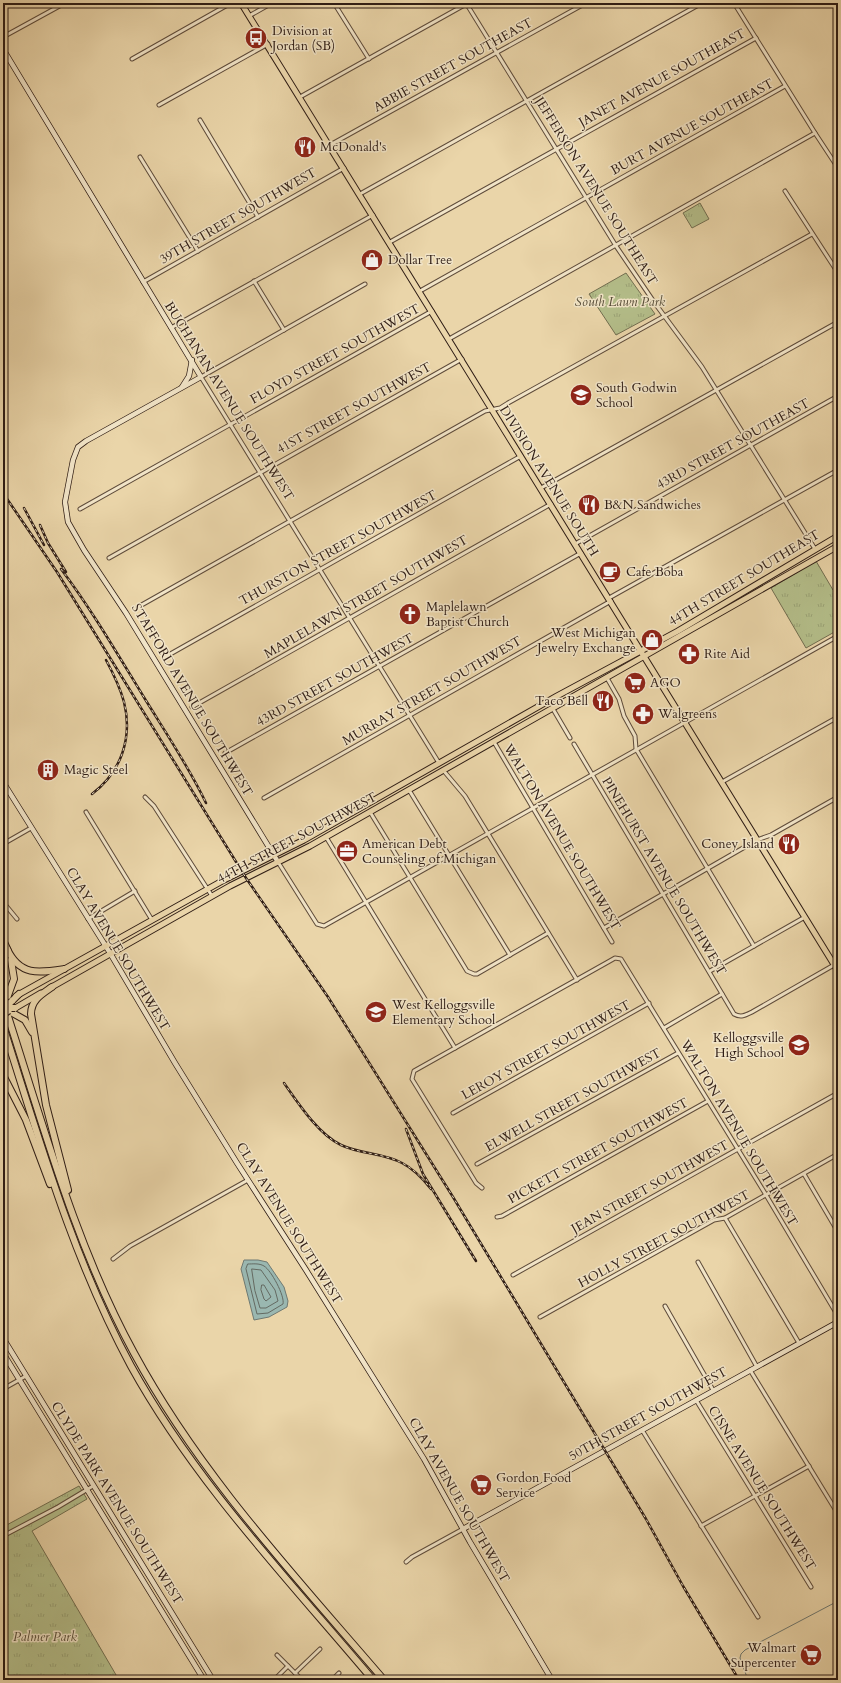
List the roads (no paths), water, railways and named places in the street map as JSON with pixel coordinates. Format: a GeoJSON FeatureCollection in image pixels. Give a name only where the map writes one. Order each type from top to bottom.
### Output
{"type":"FeatureCollection","features":[{"type":"Feature","properties":{"kind":"highway"},"geometry":{"type":"LineString","coordinates":[[3,940],[14,974],[14,983],[7,1005],[76,1224],[100,1283],[124,1334],[159,1398],[180,1430],[235,1506],[384,1680]]}},
{"type":"Feature","properties":{"kind":"highway"},"geometry":{"type":"LineString","coordinates":[[7,949],[16,963],[27,970],[41,972],[64,969]]}},
{"type":"Feature","properties":{"kind":"highway"},"geometry":{"type":"LineString","coordinates":[[52,987],[38,997],[32,1007],[31,1014],[47,1111],[76,1224]]}},
{"type":"Feature","properties":{"kind":"highway"},"geometry":{"type":"LineString","coordinates":[[7,1005],[19,994]]}},
{"type":"Feature","properties":{"kind":"highway"},"geometry":{"type":"LineString","coordinates":[[7,1005],[25,1020],[29,1026],[36,1048]]}},
{"type":"Feature","properties":{"kind":"highway"},"geometry":{"type":"LineString","coordinates":[[3,1026],[57,1196],[78,1252]]}},
{"type":"Feature","properties":{"kind":"highway"},"geometry":{"type":"LineString","coordinates":[[3,1076],[26,1120],[78,1252],[118,1340],[174,1436],[221,1501],[373,1680]]}},
{"type":"Feature","properties":{"kind":"main road","name":"DIVISION AVENUE SOUTH"},"geometry":{"type":"LineString","coordinates":[[241,3],[268,44],[838,971]]}},
{"type":"Feature","properties":{"kind":"main road","name":"44TH STREET SOUTHEAST"},"geometry":{"type":"LineString","coordinates":[[640,651],[678,631],[838,536]]}},
{"type":"Feature","properties":{"kind":"main road","name":"44TH STREET SOUTHEAST"},"geometry":{"type":"LineString","coordinates":[[644,657],[838,546]]}},
{"type":"Feature","properties":{"kind":"main road","name":"44TH STREET SOUTHWEST"},"geometry":{"type":"LineString","coordinates":[[19,994],[207,889],[309,837],[557,696],[640,651]]}},
{"type":"Feature","properties":{"kind":"main road","name":"44TH STREET SOUTHWEST"},"geometry":{"type":"LineString","coordinates":[[3,1015],[7,1005],[52,987],[212,896],[326,837],[644,657]]}},
{"type":"Feature","properties":{"kind":"main road"},"geometry":{"type":"LineString","coordinates":[[553,708],[557,702],[557,696]]}},
{"type":"Feature","properties":{"kind":"main road"},"geometry":{"type":"LineString","coordinates":[[533,720],[534,709]]}},
{"type":"Feature","properties":{"kind":"main road"},"geometry":{"type":"LineString","coordinates":[[514,731],[519,721],[518,718]]}},
{"type":"Feature","properties":{"kind":"main road"},"geometry":{"type":"LineString","coordinates":[[386,803],[386,798],[399,786]]}},
{"type":"Feature","properties":{"kind":"street"},"geometry":{"type":"LineString","coordinates":[[3,37],[65,3]]}},
{"type":"Feature","properties":{"kind":"street"},"geometry":{"type":"LineString","coordinates":[[132,59],[231,3]]}},
{"type":"Feature","properties":{"kind":"street"},"geometry":{"type":"LineString","coordinates":[[250,16],[272,3]]}},
{"type":"Feature","properties":{"kind":"street"},"geometry":{"type":"LineString","coordinates":[[334,3],[369,59]]}},
{"type":"Feature","properties":{"kind":"street"},"geometry":{"type":"LineString","coordinates":[[300,97],[467,3]]}},
{"type":"Feature","properties":{"kind":"street","name":"JEFFERSON AVENUE SOUTHEAST"},"geometry":{"type":"LineString","coordinates":[[467,3],[616,246],[664,316],[702,367],[815,549]]}},
{"type":"Feature","properties":{"kind":"street","name":"ABBIE STREET SOUTHEAST"},"geometry":{"type":"LineString","coordinates":[[330,145],[586,3]]}},
{"type":"Feature","properties":{"kind":"street"},"geometry":{"type":"LineString","coordinates":[[360,194],[702,3]]}},
{"type":"Feature","properties":{"kind":"street"},"geometry":{"type":"LineString","coordinates":[[734,3],[838,168]]}},
{"type":"Feature","properties":{"kind":"street","name":"JANET AVENUE SOUTHEAST"},"geometry":{"type":"LineString","coordinates":[[390,242],[756,38]]}},
{"type":"Feature","properties":{"kind":"street"},"geometry":{"type":"LineString","coordinates":[[159,105],[268,44]]}},
{"type":"Feature","properties":{"kind":"street","name":"BUCHANAN AVENUE SOUTHWEST"},"geometry":{"type":"LineString","coordinates":[[3,49],[230,425],[439,763]]}},
{"type":"Feature","properties":{"kind":"street","name":"BURT AVENUE SOUTHEAST"},"geometry":{"type":"LineString","coordinates":[[420,291],[785,86]]}},
{"type":"Feature","properties":{"kind":"street"},"geometry":{"type":"LineString","coordinates":[[200,120],[258,216]]}},
{"type":"Feature","properties":{"kind":"street"},"geometry":{"type":"LineString","coordinates":[[449,339],[815,133]]}},
{"type":"Feature","properties":{"kind":"street"},"geometry":{"type":"LineString","coordinates":[[140,157],[198,250]]}},
{"type":"Feature","properties":{"kind":"street","name":"39TH STREET SOUTHWEST"},"geometry":{"type":"LineString","coordinates":[[143,282],[344,168]]}},
{"type":"Feature","properties":{"kind":"street"},"geometry":{"type":"LineString","coordinates":[[785,191],[838,273]]}},
{"type":"Feature","properties":{"kind":"street"},"geometry":{"type":"LineString","coordinates":[[171,328],[373,215]]}},
{"type":"Feature","properties":{"kind":"street"},"geometry":{"type":"LineString","coordinates":[[138,607],[485,411],[493,410],[508,403],[812,234]]}},
{"type":"Feature","properties":{"kind":"street"},"geometry":{"type":"LineString","coordinates":[[254,281],[284,330]]}},
{"type":"Feature","properties":{"kind":"street"},"geometry":{"type":"LineString","coordinates":[[201,376],[364,284]]}},
{"type":"Feature","properties":{"kind":"street","name":"FLOYD STREET SOUTHWEST"},"geometry":{"type":"LineString","coordinates":[[80,509],[432,311]]}},
{"type":"Feature","properties":{"kind":"street"},"geometry":{"type":"LineString","coordinates":[[541,488],[838,322]]}},
{"type":"Feature","properties":{"kind":"street","name":"41ST STREET SOUTHWEST"},"geometry":{"type":"LineString","coordinates":[[109,558],[462,359]]}},
{"type":"Feature","properties":{"kind":"street"},"geometry":{"type":"LineString","coordinates":[[182,388],[189,376],[192,360]]}},
{"type":"Feature","properties":{"kind":"street","name":"STAFFORD AVENUE SOUTHWEST"},"geometry":{"type":"LineString","coordinates":[[201,376],[82,444],[74,456],[65,508],[71,529],[126,613],[273,855],[317,924],[324,926],[332,923],[366,904]]}},
{"type":"Feature","properties":{"kind":"street","name":"43RD STREET SOUTHEAST"},"geometry":{"type":"LineString","coordinates":[[575,544],[838,396]]}},
{"type":"Feature","properties":{"kind":"street","name":"THURSTON STREET SOUTHWEST"},"geometry":{"type":"LineString","coordinates":[[165,657],[521,456]]}},
{"type":"Feature","properties":{"kind":"street","name":"MURRAY STREET SOUTHWEST"},"geometry":{"type":"LineString","coordinates":[[264,798],[838,470]]}},
{"type":"Feature","properties":{"kind":"street","name":"MAPLELAWN STREET SOUTHWEST"},"geometry":{"type":"LineString","coordinates":[[192,707],[551,504]]}},
{"type":"Feature","properties":{"kind":"street","name":"43RD STREET SOUTHWEST"},"geometry":{"type":"LineString","coordinates":[[225,753],[581,553]]}},
{"type":"Feature","properties":{"kind":"street"},"geometry":{"type":"LineString","coordinates":[[366,904],[636,749],[838,636]]}},
{"type":"Feature","properties":{"kind":"street"},"geometry":{"type":"LineString","coordinates":[[606,678],[618,699],[624,716],[635,736],[636,749],[709,868],[754,946]]}},
{"type":"Feature","properties":{"kind":"street"},"geometry":{"type":"LineString","coordinates":[[553,708],[570,738]]}},
{"type":"Feature","properties":{"kind":"street"},"geometry":{"type":"LineString","coordinates":[[722,782],[838,717]]}},
{"type":"Feature","properties":{"kind":"street","name":"WALTON AVENUE SOUTHWEST"},"geometry":{"type":"LineString","coordinates":[[494,742],[612,942]]}},
{"type":"Feature","properties":{"kind":"street","name":"PINEHURST AVENUE SOUTHWEST"},"geometry":{"type":"LineString","coordinates":[[574,744],[710,971],[734,1014],[744,1016],[834,965]]}},
{"type":"Feature","properties":{"kind":"street"},"geometry":{"type":"LineString","coordinates":[[443,770],[465,796],[577,980],[414,1071],[412,1079],[476,1183],[482,1188]]}},
{"type":"Feature","properties":{"kind":"street","name":"CLAY AVENUE SOUTHWEST"},"geometry":{"type":"LineString","coordinates":[[3,782],[106,946],[153,1024],[162,1043],[424,1459],[463,1529],[552,1680]]}},
{"type":"Feature","properties":{"kind":"street"},"geometry":{"type":"LineString","coordinates":[[409,790],[510,955]]}},
{"type":"Feature","properties":{"kind":"street"},"geometry":{"type":"LineString","coordinates":[[144,797],[154,806],[212,896]]}},
{"type":"Feature","properties":{"kind":"street"},"geometry":{"type":"LineString","coordinates":[[604,928],[662,893],[757,840],[771,835],[838,797]]}},
{"type":"Feature","properties":{"kind":"street"},"geometry":{"type":"LineString","coordinates":[[86,812],[152,920]]}},
{"type":"Feature","properties":{"kind":"street"},"geometry":{"type":"LineString","coordinates":[[370,812],[464,966],[471,973],[477,974],[548,933]]}},
{"type":"Feature","properties":{"kind":"street"},"geometry":{"type":"LineString","coordinates":[[3,844],[31,828]]}},
{"type":"Feature","properties":{"kind":"street"},"geometry":{"type":"LineString","coordinates":[[326,837],[455,1048]]}},
{"type":"Feature","properties":{"kind":"street"},"geometry":{"type":"LineString","coordinates":[[88,919],[135,891]]}},
{"type":"Feature","properties":{"kind":"street"},"geometry":{"type":"LineString","coordinates":[[3,902],[17,919]]}},
{"type":"Feature","properties":{"kind":"street"},"geometry":{"type":"LineString","coordinates":[[710,971],[805,917]]}},
{"type":"Feature","properties":{"kind":"street","name":"WALTON AVENUE SOUTHWEST"},"geometry":{"type":"LineString","coordinates":[[577,980],[613,959],[623,959],[678,1053],[766,1195],[838,1316]]}},
{"type":"Feature","properties":{"kind":"street"},"geometry":{"type":"LineString","coordinates":[[664,1028],[722,994]]}},
{"type":"Feature","properties":{"kind":"street","name":"LEROY STREET SOUTHWEST"},"geometry":{"type":"LineString","coordinates":[[453,1113],[649,1003]]}},
{"type":"Feature","properties":{"kind":"street","name":"ELWELL STREET SOUTHWEST"},"geometry":{"type":"LineString","coordinates":[[477,1164],[678,1053]]}},
{"type":"Feature","properties":{"kind":"street","name":"JEAN STREET SOUTHWEST"},"geometry":{"type":"LineString","coordinates":[[513,1275],[838,1093]]}},
{"type":"Feature","properties":{"kind":"street","name":"PICKETT STREET SOUTHWEST"},"geometry":{"type":"LineString","coordinates":[[497,1217],[509,1212],[708,1101]]}},
{"type":"Feature","properties":{"kind":"street","name":"HOLLY STREET SOUTHWEST"},"geometry":{"type":"LineString","coordinates":[[540,1317],[714,1220],[725,1218],[838,1154]]}},
{"type":"Feature","properties":{"kind":"street"},"geometry":{"type":"LineString","coordinates":[[804,1174],[838,1232]]}},
{"type":"Feature","properties":{"kind":"street"},"geometry":{"type":"LineString","coordinates":[[113,1259],[130,1246],[248,1180]]}},
{"type":"Feature","properties":{"kind":"street"},"geometry":{"type":"LineString","coordinates":[[725,1218],[800,1343]]}},
{"type":"Feature","properties":{"kind":"street"},"geometry":{"type":"LineString","coordinates":[[698,1262],[757,1367]]}},
{"type":"Feature","properties":{"kind":"street"},"geometry":{"type":"LineString","coordinates":[[665,1306],[713,1390]]}},
{"type":"Feature","properties":{"kind":"street","name":"50TH STREET SOUTHWEST"},"geometry":{"type":"LineString","coordinates":[[406,1562],[412,1556],[838,1322]]}},
{"type":"Feature","properties":{"kind":"street","name":"CLYDE PARK AVENUE SOUTHWEST"},"geometry":{"type":"LineString","coordinates":[[3,1338],[213,1680]]}},
{"type":"Feature","properties":{"kind":"street","name":"CLYDE PARK AVENUE SOUTHWEST"},"geometry":{"type":"LineString","coordinates":[[3,1352],[86,1490],[204,1680]]}},
{"type":"Feature","properties":{"kind":"street"},"geometry":{"type":"LineString","coordinates":[[750,1370],[838,1514]]}},
{"type":"Feature","properties":{"kind":"street"},"geometry":{"type":"LineString","coordinates":[[3,1389],[26,1376]]}},
{"type":"Feature","properties":{"kind":"street","name":"CISNE AVENUE SOUTHWEST"},"geometry":{"type":"LineString","coordinates":[[696,1400],[811,1587]]}},
{"type":"Feature","properties":{"kind":"street"},"geometry":{"type":"LineString","coordinates":[[642,1430],[758,1617]]}},
{"type":"Feature","properties":{"kind":"street"},"geometry":{"type":"LineString","coordinates":[[701,1526],[809,1466]]}},
{"type":"Feature","properties":{"kind":"street"},"geometry":{"type":"LineString","coordinates":[[3,1536],[93,1486]]}},
{"type":"Feature","properties":{"kind":"street"},"geometry":{"type":"LineString","coordinates":[[106,1522],[113,1518]]}},
{"type":"Feature","properties":{"kind":"street"},"geometry":{"type":"LineString","coordinates":[[161,1611],[168,1607]]}},
{"type":"Feature","properties":{"kind":"street"},"geometry":{"type":"LineString","coordinates":[[295,1673],[320,1649]]}},
{"type":"Feature","properties":{"kind":"street"},"geometry":{"type":"LineString","coordinates":[[277,1655],[302,1680]]}},
{"type":"Feature","properties":{"kind":"street"},"geometry":{"type":"LineString","coordinates":[[274,1680],[288,1666]]}},
{"type":"Feature","properties":{"kind":"street"},"geometry":{"type":"LineString","coordinates":[[332,1680],[339,1673]]}},
{"type":"Feature","properties":{"kind":"water"},"geometry":{"type":"Polygon","coordinates":[[[244,1260],[258,1260],[267,1262],[284,1287],[288,1301],[287,1307],[269,1317],[254,1320],[241,1269],[244,1260]]]}},
{"type":"Feature","properties":{"kind":"waterway"},"geometry":{"type":"LineString","coordinates":[[748,1680],[740,1658],[741,1654],[745,1650],[838,1601]]}},
{"type":"Feature","properties":{"kind":"railway"},"geometry":{"type":"LineString","coordinates":[[3,493],[57,572],[246,878],[328,997],[453,1197],[646,1519],[683,1586],[739,1680]]}},
{"type":"Feature","properties":{"kind":"railway"},"geometry":{"type":"LineString","coordinates":[[24,508],[44,545]]}},
{"type":"Feature","properties":{"kind":"railway"},"geometry":{"type":"LineString","coordinates":[[40,525],[48,543],[66,572]]}},
{"type":"Feature","properties":{"kind":"railway"},"geometry":{"type":"LineString","coordinates":[[61,569],[115,649],[185,763],[206,803]]}},
{"type":"Feature","properties":{"kind":"railway"},"geometry":{"type":"LineString","coordinates":[[92,794],[102,785],[117,765],[122,753],[127,728],[124,702],[116,680],[106,660]]}},
{"type":"Feature","properties":{"kind":"railway"},"geometry":{"type":"LineString","coordinates":[[284,1083],[309,1117],[333,1140],[348,1148],[387,1157],[402,1163],[418,1174],[431,1189]]}},
{"type":"Feature","properties":{"kind":"railway"},"geometry":{"type":"LineString","coordinates":[[406,1129],[423,1174],[476,1261]]}},
{"type":"Feature","properties":{"kind":"place","name":"Division at Jordan (SB)"},"geometry":{"type":"Point","coordinates":[256,38]}},
{"type":"Feature","properties":{"kind":"place","name":"McDonald's"},"geometry":{"type":"Point","coordinates":[305,147]}},
{"type":"Feature","properties":{"kind":"place","name":"Dollar Tree"},"geometry":{"type":"Point","coordinates":[372,260]}},
{"type":"Feature","properties":{"kind":"place","name":"South Godwin School"},"geometry":{"type":"Point","coordinates":[581,395]}},
{"type":"Feature","properties":{"kind":"place","name":"B&N Sandwiches"},"geometry":{"type":"Point","coordinates":[589,505]}},
{"type":"Feature","properties":{"kind":"place","name":"Cafe Boba"},"geometry":{"type":"Point","coordinates":[610,572]}},
{"type":"Feature","properties":{"kind":"place","name":"Maplelawn Baptist Church"},"geometry":{"type":"Point","coordinates":[410,614]}},
{"type":"Feature","properties":{"kind":"place","name":"West Michigan Jewelry Exchange"},"geometry":{"type":"Point","coordinates":[652,640]}},
{"type":"Feature","properties":{"kind":"place","name":"Rite Aid"},"geometry":{"type":"Point","coordinates":[689,654]}},
{"type":"Feature","properties":{"kind":"place","name":"AGO"},"geometry":{"type":"Point","coordinates":[635,683]}},
{"type":"Feature","properties":{"kind":"place","name":"Taco Bell"},"geometry":{"type":"Point","coordinates":[603,701]}},
{"type":"Feature","properties":{"kind":"place","name":"Walgreens"},"geometry":{"type":"Point","coordinates":[643,714]}},
{"type":"Feature","properties":{"kind":"place","name":"Magic Steel"},"geometry":{"type":"Point","coordinates":[48,770]}},
{"type":"Feature","properties":{"kind":"place","name":"Coney Island"},"geometry":{"type":"Point","coordinates":[789,844]}},
{"type":"Feature","properties":{"kind":"place","name":"American Debt Counseling of Michigan"},"geometry":{"type":"Point","coordinates":[347,851]}},
{"type":"Feature","properties":{"kind":"place","name":"West Kelloggsville Elementary School"},"geometry":{"type":"Point","coordinates":[376,1012]}},
{"type":"Feature","properties":{"kind":"place","name":"Kelloggsville High School"},"geometry":{"type":"Point","coordinates":[799,1045]}},
{"type":"Feature","properties":{"kind":"place","name":"Gordon Food Service"},"geometry":{"type":"Point","coordinates":[481,1485]}},
{"type":"Feature","properties":{"kind":"place","name":"Walmart Supercenter"},"geometry":{"type":"Point","coordinates":[811,1655]}},
{"type":"Feature","properties":{"kind":"park label","name":"South Lawn Park"},"geometry":{"type":"Point","coordinates":[620,302]}},
{"type":"Feature","properties":{"kind":"park label","name":"Palmer Park"},"geometry":{"type":"Point","coordinates":[45,1637]}}]}
